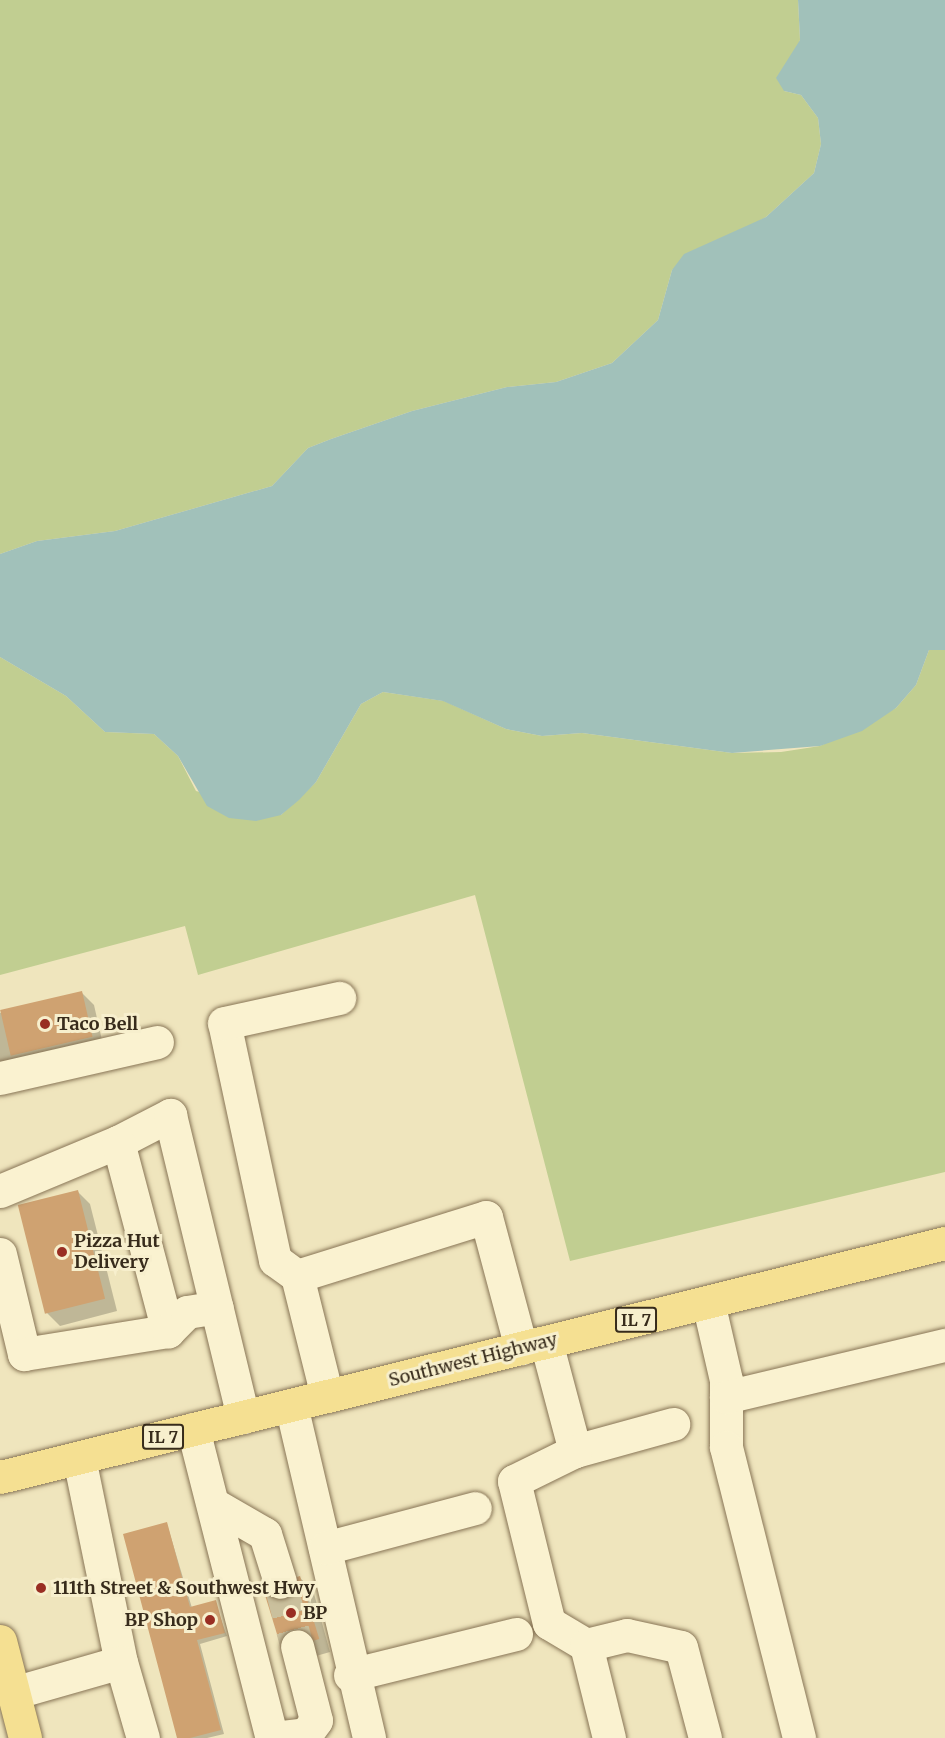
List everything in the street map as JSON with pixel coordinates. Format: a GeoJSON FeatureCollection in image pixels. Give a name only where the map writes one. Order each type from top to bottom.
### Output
{"type":"FeatureCollection","features":[{"type":"Feature","properties":{"kind":"main road","name":"Southwest Highway"},"geometry":{"type":"LineString","coordinates":[[0,1477],[945,1243]]}},
{"type":"Feature","properties":{"kind":"main road"},"geometry":{"type":"LineString","coordinates":[[0,1641],[25,1738]]}},
{"type":"Feature","properties":{"kind":"lane"},"geometry":{"type":"LineString","coordinates":[[327,1396],[297,1276],[275,1260],[224,1023],[339,998]]}},
{"type":"Feature","properties":{"kind":"lane"},"geometry":{"type":"LineString","coordinates":[[0,1078],[157,1042]]}},
{"type":"Feature","properties":{"kind":"lane"},"geometry":{"type":"LineString","coordinates":[[0,1191],[118,1142],[170,1115],[243,1417]]}},
{"type":"Feature","properties":{"kind":"lane"},"geometry":{"type":"LineString","coordinates":[[118,1142],[168,1331]]}},
{"type":"Feature","properties":{"kind":"lane"},"geometry":{"type":"LineString","coordinates":[[297,1276],[486,1217],[575,1451]]}},
{"type":"Feature","properties":{"kind":"lane"},"geometry":{"type":"LineString","coordinates":[[0,1254],[24,1354],[168,1331],[187,1312],[217,1307]]}},
{"type":"Feature","properties":{"kind":"lane"},"geometry":{"type":"LineString","coordinates":[[708,1302],[726,1397],[726,1447],[799,1738]]}},
{"type":"Feature","properties":{"kind":"lane"},"geometry":{"type":"LineString","coordinates":[[726,1397],[945,1345]]}},
{"type":"Feature","properties":{"kind":"lane"},"geometry":{"type":"LineString","coordinates":[[291,1405],[325,1548],[350,1675],[369,1738]]}},
{"type":"Feature","properties":{"kind":"lane"},"geometry":{"type":"LineString","coordinates":[[673,1424],[575,1451],[514,1481],[549,1623],[586,1645],[627,1635],[681,1647],[705,1738]]}},
{"type":"Feature","properties":{"kind":"lane"},"geometry":{"type":"LineString","coordinates":[[193,1429],[273,1738],[306,1734],[316,1720],[297,1646]]}},
{"type":"Feature","properties":{"kind":"lane"},"geometry":{"type":"LineString","coordinates":[[79,1458],[121,1662],[143,1738]]}},
{"type":"Feature","properties":{"kind":"lane"},"geometry":{"type":"LineString","coordinates":[[213,1504],[265,1534],[280,1582]]}},
{"type":"Feature","properties":{"kind":"lane"},"geometry":{"type":"LineString","coordinates":[[325,1548],[475,1508]]}},
{"type":"Feature","properties":{"kind":"lane"},"geometry":{"type":"LineString","coordinates":[[350,1675],[516,1634]]}},
{"type":"Feature","properties":{"kind":"lane"},"geometry":{"type":"LineString","coordinates":[[586,1645],[609,1738]]}},
{"type":"Feature","properties":{"kind":"lane"},"geometry":{"type":"LineString","coordinates":[[13,1693],[121,1662]]}},
{"type":"Feature","properties":{"kind":"green space"},"geometry":{"type":"Polygon","coordinates":[[[0,0],[798,0],[800,40],[784,91],[801,95],[818,118],[821,144],[814,173],[766,217],[672,270],[658,320],[612,363],[556,382],[507,387],[412,411],[331,439],[308,448],[272,486],[115,531],[37,541],[0,554],[0,0]]]}},
{"type":"Feature","properties":{"kind":"green space"},"geometry":{"type":"Polygon","coordinates":[[[929,650],[945,650],[945,1172],[570,1261],[475,895],[198,975],[185,926],[0,975],[0,657],[66,696],[105,732],[154,734],[178,756],[196,791],[281,815],[316,782],[361,704],[383,692],[444,701],[506,729],[542,736],[582,733],[732,753],[781,752],[820,746],[896,708],[916,685],[929,650]]]}},
{"type":"Feature","properties":{"kind":"water"},"geometry":{"type":"Polygon","coordinates":[[[798,0],[945,0],[945,650],[929,650],[916,685],[896,708],[862,731],[820,746],[732,753],[582,733],[542,736],[506,729],[443,701],[383,692],[361,704],[316,782],[299,800],[281,815],[256,821],[229,818],[207,806],[178,756],[154,734],[105,732],[66,696],[0,657],[0,554],[37,541],[115,531],[272,486],[308,448],[331,439],[412,411],[507,387],[556,382],[612,363],[658,320],[672,270],[684,254],[766,217],[814,173],[821,144],[818,118],[801,95],[784,91],[776,78],[800,40],[798,0]]]}},
{"type":"Feature","properties":{"kind":"building","name":"Taco Bell"},"geometry":{"type":"Polygon","coordinates":[[[82,991],[93,1037],[11,1056],[0,1010],[82,991]]]}},
{"type":"Feature","properties":{"kind":"building","name":"Pizza Hut Delivery"},"geometry":{"type":"Polygon","coordinates":[[[78,1190],[105,1299],[45,1314],[18,1205],[78,1190]]]}},
{"type":"Feature","properties":{"kind":"building"},"geometry":{"type":"Polygon","coordinates":[[[167,1522],[190,1607],[216,1600],[225,1633],[197,1640],[221,1730],[190,1738],[177,1738],[123,1534],[167,1522]]]}},
{"type":"Feature","properties":{"kind":"building","name":"BP"},"geometry":{"type":"Polygon","coordinates":[[[300,1576],[319,1639],[282,1651],[263,1587],[300,1576]]]}},
{"type":"Feature","properties":{"kind":"tunnel"},"geometry":{"type":"LineString","coordinates":[[280,1582],[297,1646]]}},
{"type":"Feature","properties":{"kind":"place","name":"Taco Bell"},"geometry":{"type":"Point","coordinates":[45,1024]}},
{"type":"Feature","properties":{"kind":"place","name":"Pizza Hut Delivery"},"geometry":{"type":"Point","coordinates":[62,1252]}},
{"type":"Feature","properties":{"kind":"place","name":"111th Street & Southwest Hwy"},"geometry":{"type":"Point","coordinates":[41,1588]}},
{"type":"Feature","properties":{"kind":"place","name":"BP"},"geometry":{"type":"Point","coordinates":[291,1613]}},
{"type":"Feature","properties":{"kind":"place","name":"BP Shop"},"geometry":{"type":"Point","coordinates":[210,1620]}}]}
